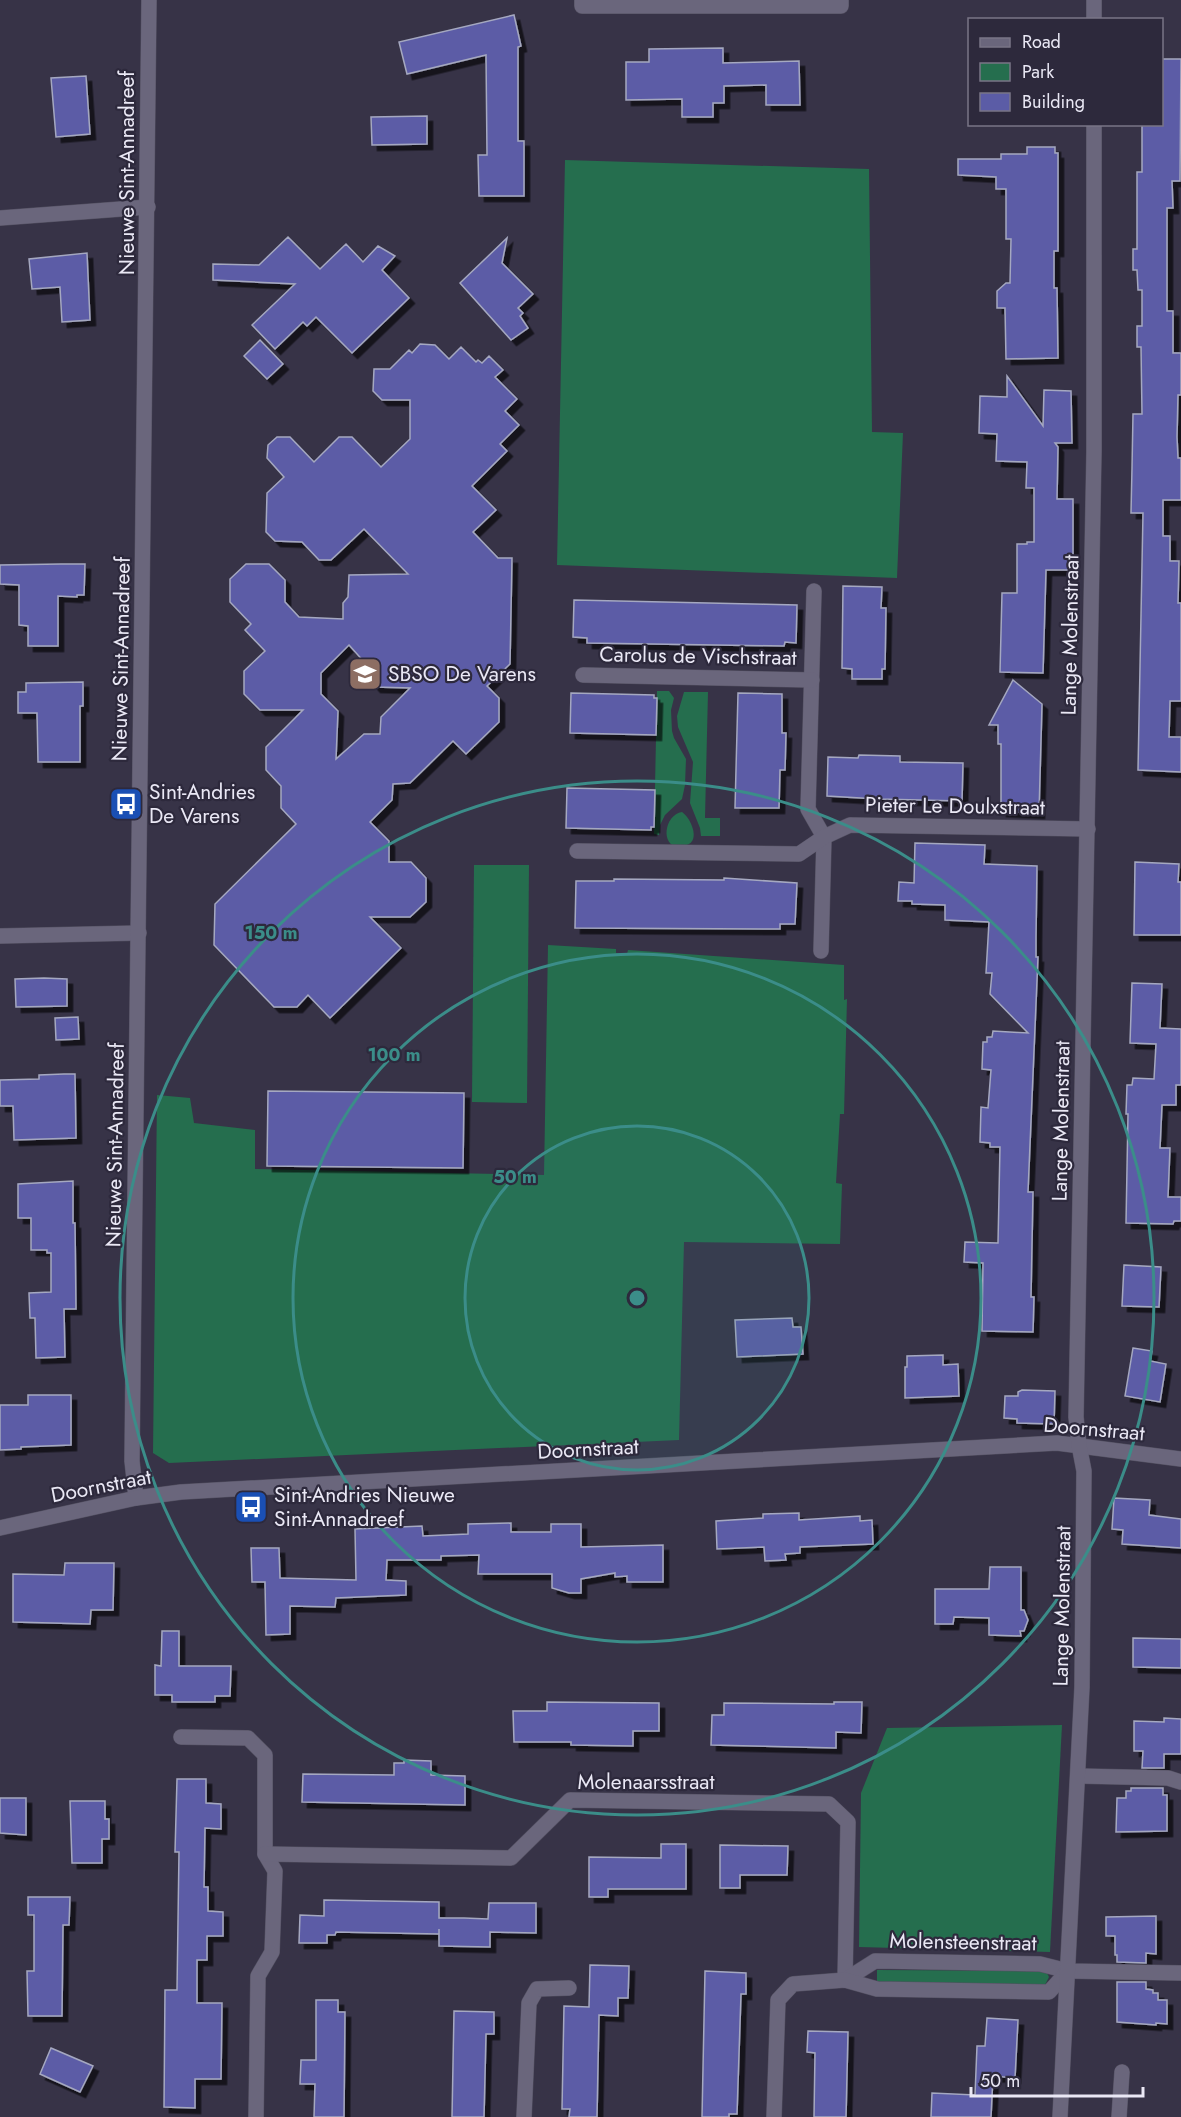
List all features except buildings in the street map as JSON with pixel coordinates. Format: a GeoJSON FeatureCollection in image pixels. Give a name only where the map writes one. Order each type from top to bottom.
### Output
{"type":"FeatureCollection","features":[{"type":"Feature","properties":{"kind":"street","name":"Nieuwe Sint-Annadreef"},"geometry":{"type":"LineString","coordinates":[[136,1498],[132,1461],[149,0]]}},
{"type":"Feature","properties":{"kind":"street"},"geometry":{"type":"LineString","coordinates":[[582,3],[841,6],[841,0]]}},
{"type":"Feature","properties":{"kind":"street"},"geometry":{"type":"LineString","coordinates":[[1094,0],[1094,18]]}},
{"type":"Feature","properties":{"kind":"street","name":"Lange Molenstraat"},"geometry":{"type":"LineString","coordinates":[[1060,2117],[1082,1687],[1084,1471],[1078,1444],[1076,1405],[1094,451],[1094,126]]}},
{"type":"Feature","properties":{"kind":"street"},"geometry":{"type":"LineString","coordinates":[[0,218],[148,207]]}},
{"type":"Feature","properties":{"kind":"street","name":"Carolus de Vischstraat"},"geometry":{"type":"LineString","coordinates":[[814,591],[808,809],[824,837]]}},
{"type":"Feature","properties":{"kind":"street","name":"Carolus de Vischstraat"},"geometry":{"type":"LineString","coordinates":[[583,675],[812,680]]}},
{"type":"Feature","properties":{"kind":"street","name":"Pieter Le Doulxstraat"},"geometry":{"type":"LineString","coordinates":[[577,851],[799,854],[824,837],[850,825],[1088,830]]}},
{"type":"Feature","properties":{"kind":"street"},"geometry":{"type":"LineString","coordinates":[[821,951],[824,837]]}},
{"type":"Feature","properties":{"kind":"street"},"geometry":{"type":"LineString","coordinates":[[0,936],[139,933]]}},
{"type":"Feature","properties":{"kind":"street","name":"Doornstraat"},"geometry":{"type":"LineString","coordinates":[[0,1528],[136,1498],[181,1492],[1057,1443],[1181,1459]]}},
{"type":"Feature","properties":{"kind":"street"},"geometry":{"type":"LineString","coordinates":[[181,1737],[248,1738],[266,1755],[265,1854],[275,1871],[272,1952],[258,1976],[256,2117]]}},
{"type":"Feature","properties":{"kind":"street"},"geometry":{"type":"LineString","coordinates":[[1078,1776],[1168,1778],[1181,1782]]}},
{"type":"Feature","properties":{"kind":"street","name":"Molenaarsstraat"},"geometry":{"type":"LineString","coordinates":[[265,1854],[511,1858],[570,1800],[829,1804],[848,1822],[845,1980]]}},
{"type":"Feature","properties":{"kind":"street","name":"Molensteenstraat"},"geometry":{"type":"LineString","coordinates":[[774,2117],[778,2000],[793,1984],[845,1980],[877,1989],[1049,1992],[1068,1971],[1040,1964],[875,1961],[845,1980]]}},
{"type":"Feature","properties":{"kind":"street"},"geometry":{"type":"LineString","coordinates":[[1068,1971],[1181,1973]]}},
{"type":"Feature","properties":{"kind":"street"},"geometry":{"type":"LineString","coordinates":[[524,2117],[529,2004],[537,1989],[569,1988]]}},
{"type":"Feature","properties":{"kind":"street"},"geometry":{"type":"LineString","coordinates":[[1119,2117],[1122,2072]]}},
{"type":"Feature","properties":{"kind":"green space"},"geometry":{"type":"Polygon","coordinates":[[[565,160],[869,169],[872,432],[903,433],[897,578],[557,565],[565,160]]]}},
{"type":"Feature","properties":{"kind":"green space"},"geometry":{"type":"Polygon","coordinates":[[[657,691],[669,691],[674,698],[671,710],[672,731],[686,759],[682,799],[665,815],[660,825],[659,835],[654,834],[657,691]]]}},
{"type":"Feature","properties":{"kind":"green space"},"geometry":{"type":"Polygon","coordinates":[[[684,692],[708,692],[705,818],[720,818],[720,836],[701,836],[690,803],[693,762],[678,727],[677,716],[684,692]]]}},
{"type":"Feature","properties":{"kind":"green space"},"geometry":{"type":"Polygon","coordinates":[[[682,812],[691,823],[694,834],[691,842],[678,847],[668,840],[666,833],[670,820],[682,812]]]}},
{"type":"Feature","properties":{"kind":"green space"},"geometry":{"type":"Polygon","coordinates":[[[474,865],[529,865],[527,1103],[472,1102],[474,865]]]}},
{"type":"Feature","properties":{"kind":"green space"},"geometry":{"type":"Polygon","coordinates":[[[548,945],[616,949],[616,953],[627,954],[628,950],[844,965],[844,1000],[847,999],[844,1114],[840,1114],[836,1183],[842,1184],[840,1244],[684,1242],[679,1440],[169,1463],[153,1453],[157,1095],[190,1098],[194,1123],[255,1130],[255,1169],[544,1175],[548,945]]]}},
{"type":"Feature","properties":{"kind":"green space"},"geometry":{"type":"Polygon","coordinates":[[[1062,1725],[1050,1952],[859,1947],[861,1793],[887,1728],[1062,1725]]]}},
{"type":"Feature","properties":{"kind":"green space"},"geometry":{"type":"Polygon","coordinates":[[[877,1970],[1039,1971],[1047,1973],[1049,1977],[1045,1985],[877,1982],[877,1970]]]}},
{"type":"Feature","properties":{"kind":"place","name":"SBSO De Varens"},"geometry":{"type":"Point","coordinates":[365,674]}},
{"type":"Feature","properties":{"kind":"place","name":"Sint-Andries De Varens"},"geometry":{"type":"Point","coordinates":[126,804]}},
{"type":"Feature","properties":{"kind":"place","name":"Sint-Andries Nieuwe Sint-Annadreef"},"geometry":{"type":"Point","coordinates":[251,1507]}}]}
